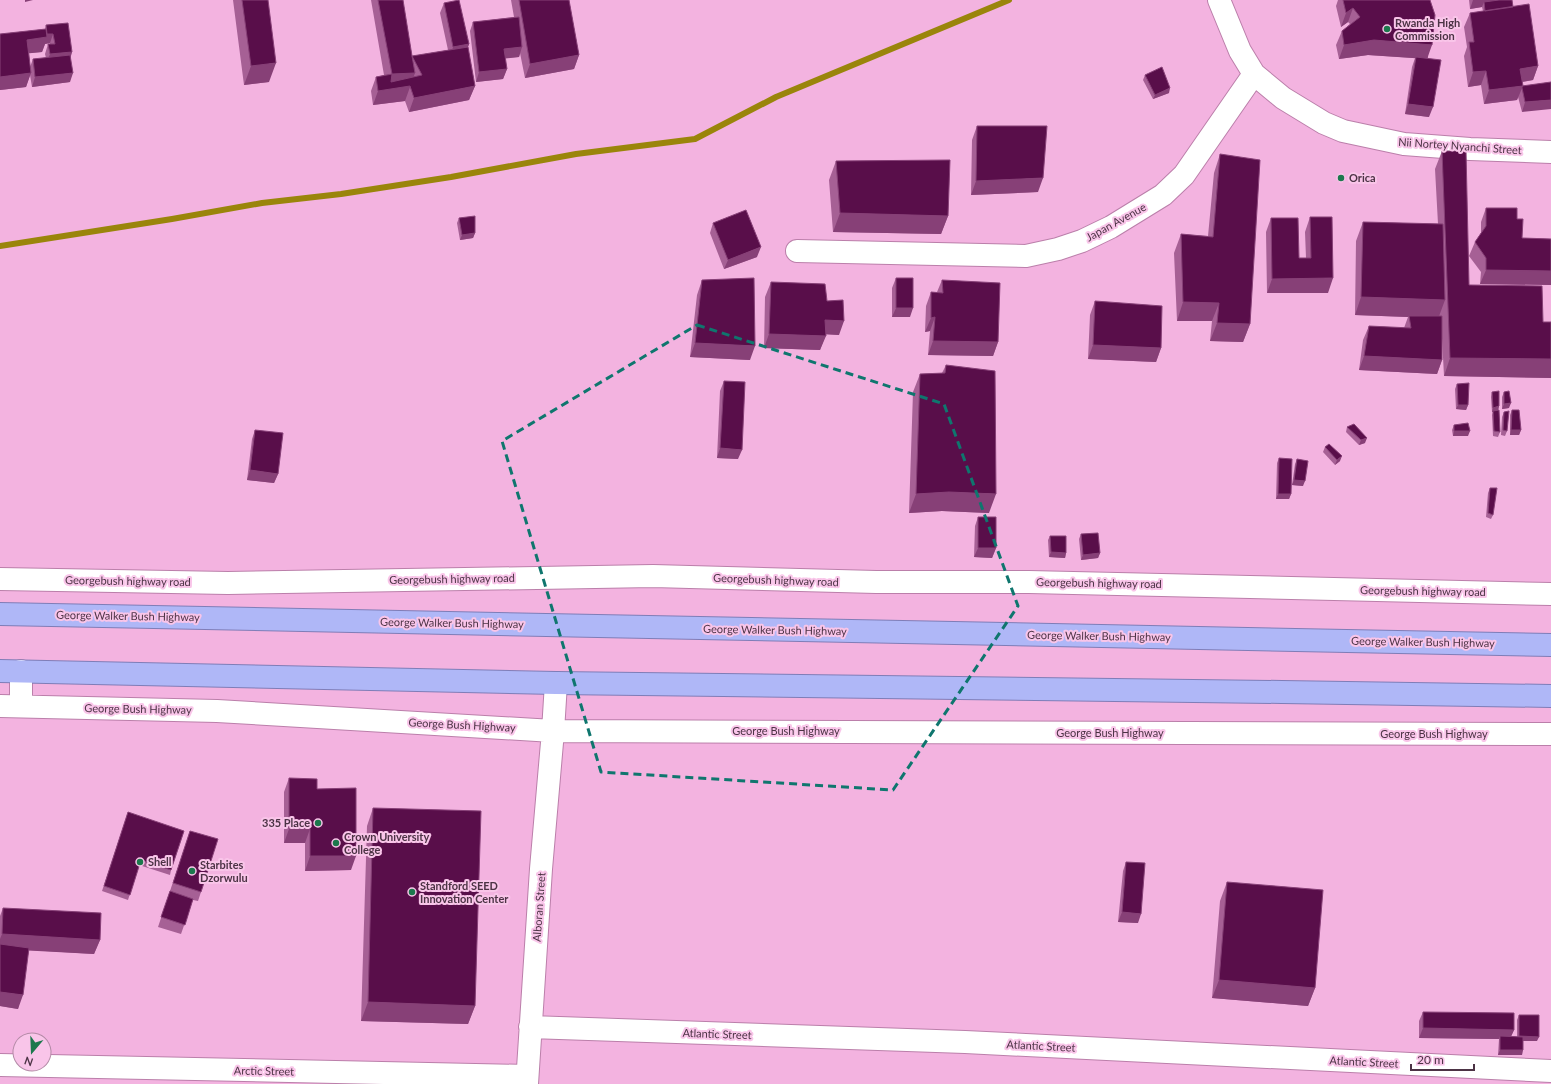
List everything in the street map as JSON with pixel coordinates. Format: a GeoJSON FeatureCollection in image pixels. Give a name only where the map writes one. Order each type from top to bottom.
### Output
{"type":"FeatureCollection","features":[{"type":"Feature","properties":{"kind":"highway","name":"George Walker Bush Highway"},"geometry":{"type":"LineString","coordinates":[[0,614],[1551,645]]}},
{"type":"Feature","properties":{"kind":"highway"},"geometry":{"type":"LineString","coordinates":[[10,671],[556,683],[1551,696]]}},
{"type":"Feature","properties":{"kind":"street","name":"Nii Nortey Nyanchi Street"},"geometry":{"type":"LineString","coordinates":[[1219,0],[1240,51],[1254,74],[1283,98],[1324,123],[1343,131],[1404,144],[1470,149],[1551,152]]}},
{"type":"Feature","properties":{"kind":"street","name":"Japan Avenue"},"geometry":{"type":"LineString","coordinates":[[797,251],[1026,256],[1058,249],[1082,241],[1111,227],[1162,195],[1184,175],[1254,74]]}},
{"type":"Feature","properties":{"kind":"street","name":"Georgebush highway road"},"geometry":{"type":"LineString","coordinates":[[0,579],[228,583],[653,576],[876,582],[1029,582],[1551,594]]}},
{"type":"Feature","properties":{"kind":"street","name":"George Bush Highway"},"geometry":{"type":"LineString","coordinates":[[10,671],[10,706],[217,711],[553,731],[1551,734]]}},
{"type":"Feature","properties":{"kind":"street","name":"Alboran Street"},"geometry":{"type":"LineString","coordinates":[[527,1080],[556,683]]}},
{"type":"Feature","properties":{"kind":"street","name":"Atlantic Street"},"geometry":{"type":"LineString","coordinates":[[530,1028],[965,1042],[1551,1072]]}},
{"type":"Feature","properties":{"kind":"street","name":"Arctic Street"},"geometry":{"type":"LineString","coordinates":[[0,1065],[527,1080]]}},
{"type":"Feature","properties":{"kind":"highlighted area"},"geometry":{"type":"Polygon","coordinates":[[[697,325],[944,404],[1018,606],[893,790],[601,772],[502,441],[697,325]]]}},
{"type":"Feature","properties":{"kind":"building"},"geometry":{"type":"Polygon","coordinates":[[[242,0],[268,0],[276,63],[251,66],[242,0]]]}},
{"type":"Feature","properties":{"kind":"building"},"geometry":{"type":"Polygon","coordinates":[[[378,0],[403,0],[415,73],[392,74],[378,0]]]}},
{"type":"Feature","properties":{"kind":"building"},"geometry":{"type":"Polygon","coordinates":[[[459,0],[469,44],[453,47],[444,3],[459,0]]]}},
{"type":"Feature","properties":{"kind":"building"},"geometry":{"type":"Polygon","coordinates":[[[519,0],[569,0],[579,55],[530,64],[519,0]]]}},
{"type":"Feature","properties":{"kind":"building"},"geometry":{"type":"Polygon","coordinates":[[[1343,0],[1430,0],[1435,15],[1432,45],[1374,40],[1344,45],[1342,31],[1360,17],[1353,8],[1346,13],[1343,0]]]}},
{"type":"Feature","properties":{"kind":"building"},"geometry":{"type":"Polygon","coordinates":[[[1512,0],[1513,7],[1485,11],[1484,2],[1512,0]]]}},
{"type":"Feature","properties":{"kind":"building"},"geometry":{"type":"Polygon","coordinates":[[[1529,4],[1538,66],[1520,69],[1523,86],[1489,90],[1486,71],[1473,72],[1469,42],[1474,42],[1470,13],[1529,4]]]}},
{"type":"Feature","properties":{"kind":"building"},"geometry":{"type":"Polygon","coordinates":[[[519,17],[522,47],[504,49],[507,69],[479,72],[473,22],[519,17]]]}},
{"type":"Feature","properties":{"kind":"building"},"geometry":{"type":"Polygon","coordinates":[[[68,23],[72,52],[50,54],[48,44],[55,44],[53,34],[47,34],[46,25],[68,23]]]}},
{"type":"Feature","properties":{"kind":"building"},"geometry":{"type":"Polygon","coordinates":[[[46,29],[47,37],[27,40],[31,73],[0,77],[0,34],[46,29]]]}},
{"type":"Feature","properties":{"kind":"building"},"geometry":{"type":"Polygon","coordinates":[[[468,47],[475,86],[414,98],[410,86],[378,91],[376,77],[392,74],[391,82],[422,75],[412,56],[468,47]]]}},
{"type":"Feature","properties":{"kind":"building"},"geometry":{"type":"Polygon","coordinates":[[[70,55],[73,73],[35,77],[33,59],[70,55]]]}},
{"type":"Feature","properties":{"kind":"building"},"geometry":{"type":"Polygon","coordinates":[[[1416,57],[1441,60],[1433,107],[1408,104],[1416,57]]]}},
{"type":"Feature","properties":{"kind":"building"},"geometry":{"type":"Polygon","coordinates":[[[1162,67],[1170,88],[1155,95],[1145,75],[1162,67]]]}},
{"type":"Feature","properties":{"kind":"building"},"geometry":{"type":"Polygon","coordinates":[[[1551,82],[1551,100],[1525,102],[1522,86],[1551,82]]]}},
{"type":"Feature","properties":{"kind":"building"},"geometry":{"type":"Polygon","coordinates":[[[977,126],[1047,126],[1043,178],[976,181],[977,126]]]}},
{"type":"Feature","properties":{"kind":"building"},"geometry":{"type":"Polygon","coordinates":[[[1442,151],[1466,151],[1469,285],[1542,286],[1543,322],[1551,322],[1551,359],[1450,358],[1442,151]]]}},
{"type":"Feature","properties":{"kind":"building"},"geometry":{"type":"Polygon","coordinates":[[[1220,154],[1260,160],[1250,324],[1217,323],[1219,303],[1183,302],[1181,234],[1213,237],[1220,154]]]}},
{"type":"Feature","properties":{"kind":"building"},"geometry":{"type":"Polygon","coordinates":[[[950,160],[948,216],[840,213],[836,161],[950,160]]]}},
{"type":"Feature","properties":{"kind":"building"},"geometry":{"type":"Polygon","coordinates":[[[1486,208],[1517,208],[1517,219],[1523,219],[1522,238],[1551,239],[1551,271],[1486,270],[1486,258],[1475,242],[1486,226],[1486,208]]]}},
{"type":"Feature","properties":{"kind":"building"},"geometry":{"type":"Polygon","coordinates":[[[746,210],[761,247],[728,260],[713,223],[746,210]]]}},
{"type":"Feature","properties":{"kind":"building"},"geometry":{"type":"Polygon","coordinates":[[[475,216],[475,233],[462,235],[459,218],[475,216]]]}},
{"type":"Feature","properties":{"kind":"building"},"geometry":{"type":"Polygon","coordinates":[[[1310,217],[1332,217],[1333,278],[1272,279],[1271,218],[1298,218],[1299,258],[1311,258],[1310,217]]]}},
{"type":"Feature","properties":{"kind":"building"},"geometry":{"type":"Polygon","coordinates":[[[1363,222],[1443,224],[1445,300],[1361,297],[1363,222]]]}},
{"type":"Feature","properties":{"kind":"building"},"geometry":{"type":"Polygon","coordinates":[[[754,278],[755,346],[695,343],[702,280],[754,278]]]}},
{"type":"Feature","properties":{"kind":"building"},"geometry":{"type":"Polygon","coordinates":[[[896,278],[913,278],[913,308],[896,308],[896,278]]]}},
{"type":"Feature","properties":{"kind":"building"},"geometry":{"type":"Polygon","coordinates":[[[942,280],[1000,283],[998,342],[933,341],[935,317],[931,318],[931,292],[943,293],[942,280]]]}},
{"type":"Feature","properties":{"kind":"building"},"geometry":{"type":"Polygon","coordinates":[[[771,282],[825,284],[827,301],[843,300],[844,321],[825,320],[826,336],[769,334],[771,282]]]}},
{"type":"Feature","properties":{"kind":"building"},"geometry":{"type":"Polygon","coordinates":[[[1095,301],[1162,306],[1161,348],[1093,345],[1095,301]]]}},
{"type":"Feature","properties":{"kind":"building"},"geometry":{"type":"Polygon","coordinates":[[[1409,316],[1442,316],[1442,360],[1364,356],[1369,326],[1411,328],[1409,316]]]}},
{"type":"Feature","properties":{"kind":"building"},"geometry":{"type":"Polygon","coordinates":[[[946,365],[995,371],[996,494],[949,492],[916,494],[920,374],[945,373],[946,365]]]}},
{"type":"Feature","properties":{"kind":"building"},"geometry":{"type":"Polygon","coordinates":[[[724,381],[745,382],[742,450],[720,448],[724,381]]]}},
{"type":"Feature","properties":{"kind":"building"},"geometry":{"type":"Polygon","coordinates":[[[1469,383],[1468,405],[1458,405],[1457,384],[1469,383]]]}},
{"type":"Feature","properties":{"kind":"building"},"geometry":{"type":"Polygon","coordinates":[[[1499,391],[1499,406],[1493,408],[1492,392],[1499,391]]]}},
{"type":"Feature","properties":{"kind":"building"},"geometry":{"type":"Polygon","coordinates":[[[1509,391],[1511,403],[1504,404],[1504,392],[1509,391]]]}},
{"type":"Feature","properties":{"kind":"building"},"geometry":{"type":"Polygon","coordinates":[[[1499,410],[1500,432],[1494,431],[1493,411],[1499,410]]]}},
{"type":"Feature","properties":{"kind":"building"},"geometry":{"type":"Polygon","coordinates":[[[1512,410],[1519,410],[1521,430],[1511,430],[1512,410]]]}},
{"type":"Feature","properties":{"kind":"building"},"geometry":{"type":"Polygon","coordinates":[[[1509,411],[1507,431],[1503,430],[1504,412],[1509,411]]]}},
{"type":"Feature","properties":{"kind":"building"},"geometry":{"type":"Polygon","coordinates":[[[1468,423],[1470,431],[1454,431],[1454,425],[1468,423]]]}},
{"type":"Feature","properties":{"kind":"building"},"geometry":{"type":"Polygon","coordinates":[[[1354,424],[1367,438],[1361,440],[1347,427],[1354,424]]]}},
{"type":"Feature","properties":{"kind":"building"},"geometry":{"type":"Polygon","coordinates":[[[255,430],[283,433],[278,474],[250,470],[255,430]]]}},
{"type":"Feature","properties":{"kind":"building"},"geometry":{"type":"Polygon","coordinates":[[[1329,444],[1342,456],[1337,460],[1325,447],[1329,444]]]}},
{"type":"Feature","properties":{"kind":"building"},"geometry":{"type":"Polygon","coordinates":[[[1279,458],[1292,459],[1291,494],[1278,494],[1279,458]]]}},
{"type":"Feature","properties":{"kind":"building"},"geometry":{"type":"Polygon","coordinates":[[[1297,459],[1308,461],[1305,481],[1294,480],[1297,459]]]}},
{"type":"Feature","properties":{"kind":"building"},"geometry":{"type":"Polygon","coordinates":[[[1490,488],[1497,488],[1493,515],[1488,513],[1490,488]]]}},
{"type":"Feature","properties":{"kind":"building"},"geometry":{"type":"Polygon","coordinates":[[[978,517],[996,517],[996,548],[978,548],[978,517]]]}},
{"type":"Feature","properties":{"kind":"building"},"geometry":{"type":"Polygon","coordinates":[[[1098,533],[1100,553],[1083,555],[1081,534],[1098,533]]]}},
{"type":"Feature","properties":{"kind":"building"},"geometry":{"type":"Polygon","coordinates":[[[1050,536],[1066,536],[1066,553],[1051,552],[1050,536]]]}},
{"type":"Feature","properties":{"kind":"building","name":"335 Place"},"geometry":{"type":"Polygon","coordinates":[[[289,778],[317,779],[317,789],[356,788],[356,856],[310,856],[310,829],[289,829],[289,778]]]}},
{"type":"Feature","properties":{"kind":"building"},"geometry":{"type":"Polygon","coordinates":[[[373,808],[481,811],[475,1006],[368,1002],[373,808]]]}},
{"type":"Feature","properties":{"kind":"building"},"geometry":{"type":"Polygon","coordinates":[[[128,812],[184,831],[171,870],[141,860],[130,895],[104,886],[128,812]]]}},
{"type":"Feature","properties":{"kind":"building","name":"Starbites Dzorwulu"},"geometry":{"type":"Polygon","coordinates":[[[190,831],[218,839],[201,892],[173,883],[190,831]]]}},
{"type":"Feature","properties":{"kind":"building"},"geometry":{"type":"Polygon","coordinates":[[[1126,862],[1145,863],[1141,914],[1122,912],[1126,862]]]}},
{"type":"Feature","properties":{"kind":"building"},"geometry":{"type":"Polygon","coordinates":[[[1227,882],[1323,890],[1315,988],[1219,980],[1227,882]]]}},
{"type":"Feature","properties":{"kind":"building"},"geometry":{"type":"Polygon","coordinates":[[[170,891],[193,899],[185,925],[161,917],[170,891]]]}},
{"type":"Feature","properties":{"kind":"building"},"geometry":{"type":"Polygon","coordinates":[[[3,908],[101,913],[100,940],[2,934],[3,908]]]}},
{"type":"Feature","properties":{"kind":"building"},"geometry":{"type":"Polygon","coordinates":[[[0,944],[29,948],[23,995],[0,992],[0,944]]]}},
{"type":"Feature","properties":{"kind":"building"},"geometry":{"type":"Polygon","coordinates":[[[1423,1012],[1514,1013],[1514,1030],[1423,1028],[1423,1012]]]}},
{"type":"Feature","properties":{"kind":"building"},"geometry":{"type":"Polygon","coordinates":[[[1519,1015],[1539,1015],[1539,1037],[1519,1036],[1519,1015]]]}},
{"type":"Feature","properties":{"kind":"building"},"geometry":{"type":"Polygon","coordinates":[[[1500,1036],[1523,1037],[1523,1050],[1500,1050],[1500,1036]]]}},
{"type":"Feature","properties":{"kind":"waterway"},"geometry":{"type":"LineString","coordinates":[[0,246],[172,219],[262,203],[341,194],[451,177],[576,154],[695,139],[776,97],[1009,0]]}},
{"type":"Feature","properties":{"kind":"place","name":"Rwanda High Commission"},"geometry":{"type":"Point","coordinates":[1387,29]}},
{"type":"Feature","properties":{"kind":"place","name":"Orica"},"geometry":{"type":"Point","coordinates":[1341,178]}},
{"type":"Feature","properties":{"kind":"place","name":"335 Place"},"geometry":{"type":"Point","coordinates":[318,823]}},
{"type":"Feature","properties":{"kind":"place","name":"Crown University College"},"geometry":{"type":"Point","coordinates":[336,843]}},
{"type":"Feature","properties":{"kind":"place","name":"Shell"},"geometry":{"type":"Point","coordinates":[140,862]}},
{"type":"Feature","properties":{"kind":"place","name":"Starbites Dzorwulu"},"geometry":{"type":"Point","coordinates":[192,871]}},
{"type":"Feature","properties":{"kind":"place","name":"Standford SEED Innovation Center"},"geometry":{"type":"Point","coordinates":[412,892]}}]}
